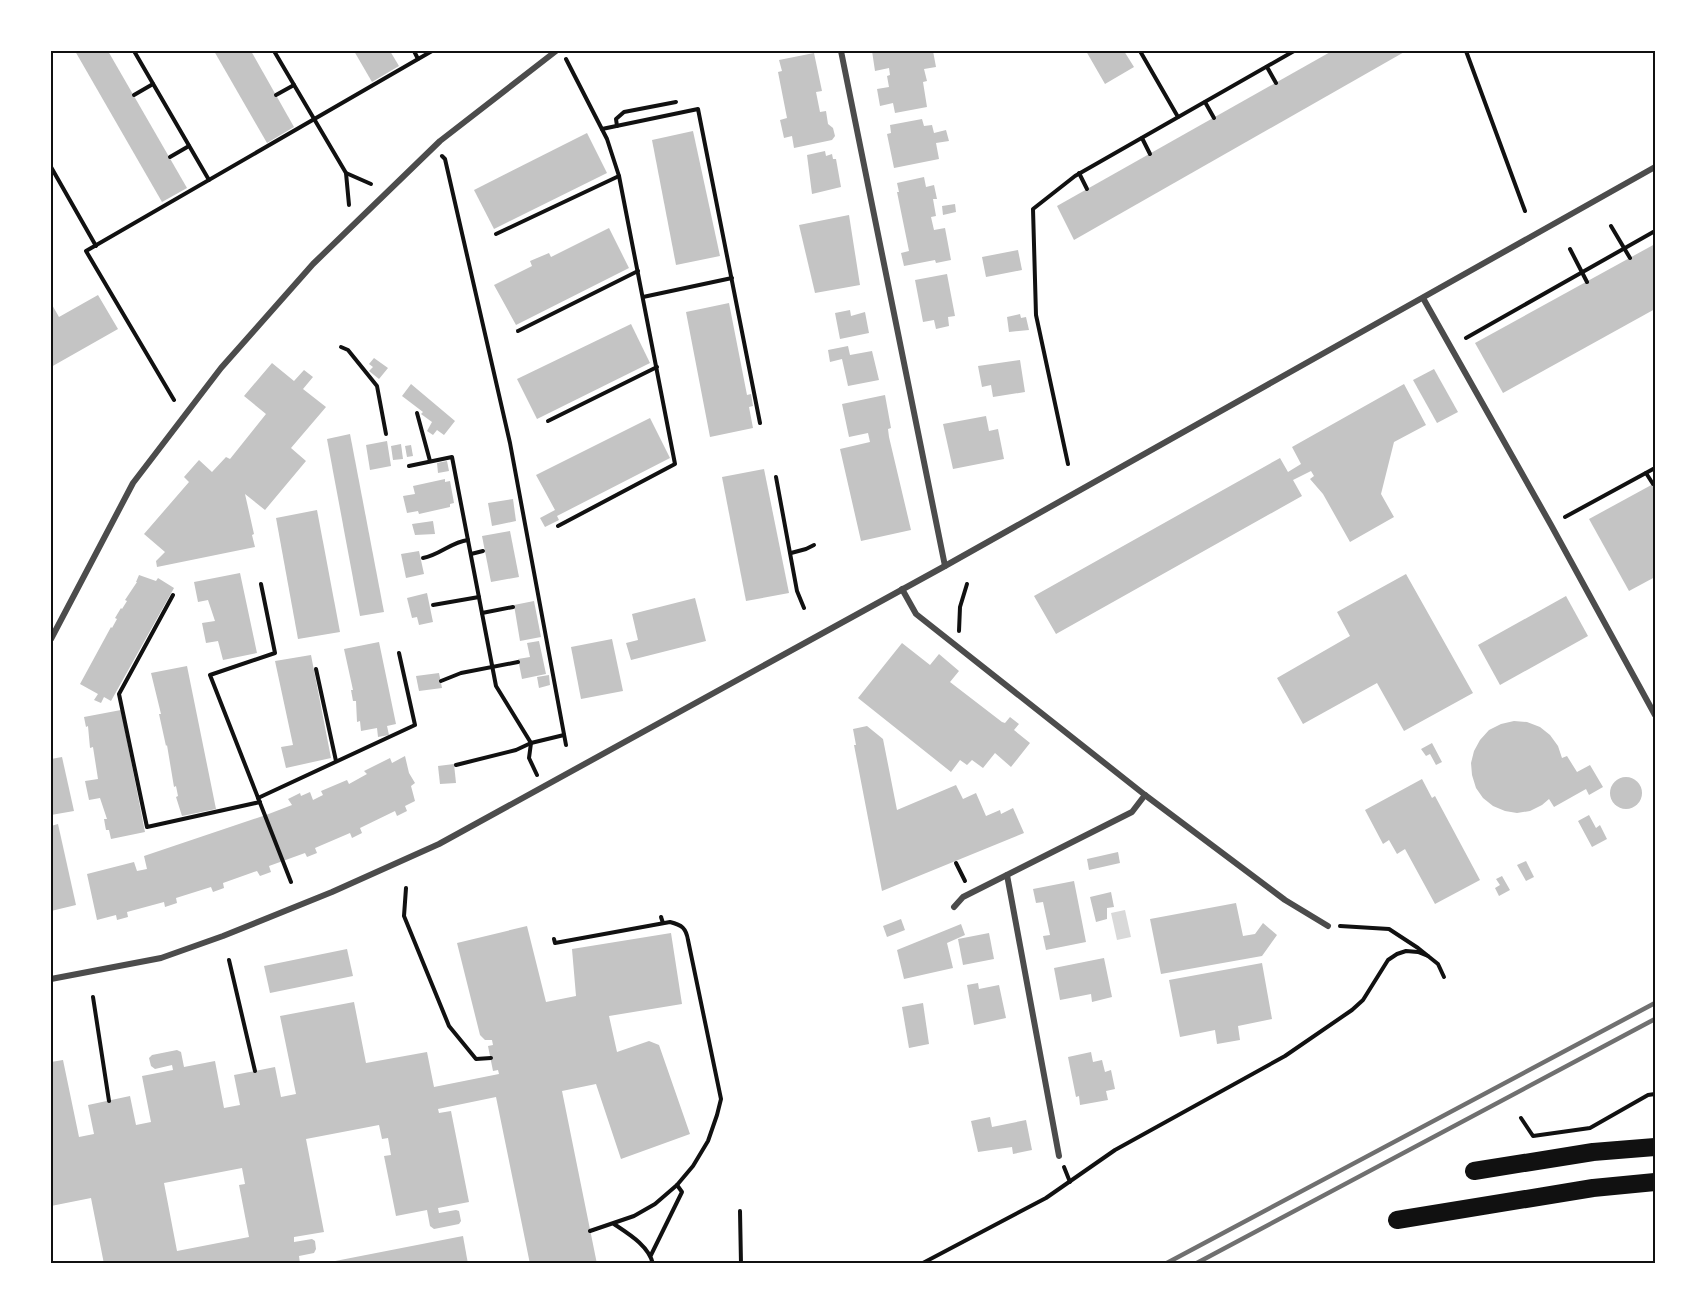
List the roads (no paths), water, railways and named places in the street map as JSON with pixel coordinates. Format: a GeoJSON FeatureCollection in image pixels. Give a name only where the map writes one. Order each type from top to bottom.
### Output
{"type":"FeatureCollection","features":[{"type":"Feature","properties":{"kind":"highway"},"geometry":{"type":"LineString","coordinates":[[1474,1171],[1593,1152],[1655,1147]]}},
{"type":"Feature","properties":{"kind":"highway"},"geometry":{"type":"LineString","coordinates":[[1397,1220],[1593,1188],[1655,1182]]}},
{"type":"Feature","properties":{"kind":"street"},"geometry":{"type":"LineString","coordinates":[[51,639],[133,483],[221,368],[314,264],[440,141],[555,51]]}},
{"type":"Feature","properties":{"kind":"street"},"geometry":{"type":"LineString","coordinates":[[841,51],[945,566]]}},
{"type":"Feature","properties":{"kind":"street"},"geometry":{"type":"LineString","coordinates":[[51,979],[161,958],[223,936],[332,892],[439,844],[945,566],[1655,167]]}},
{"type":"Feature","properties":{"kind":"street"},"geometry":{"type":"LineString","coordinates":[[1423,298],[1655,715]]}},
{"type":"Feature","properties":{"kind":"street"},"geometry":{"type":"LineString","coordinates":[[902,589],[916,614],[1145,795],[1285,900],[1328,926]]}},
{"type":"Feature","properties":{"kind":"street"},"geometry":{"type":"LineString","coordinates":[[954,906],[963,897],[1132,812],[1145,795]]}},
{"type":"Feature","properties":{"kind":"street"},"geometry":{"type":"LineString","coordinates":[[1006,875],[1059,1156]]}},
{"type":"Feature","properties":{"kind":"railway"},"geometry":{"type":"LineString","coordinates":[[1165,1264],[1655,1003]]}},
{"type":"Feature","properties":{"kind":"railway"},"geometry":{"type":"LineString","coordinates":[[1195,1264],[1655,1019]]}}]}
